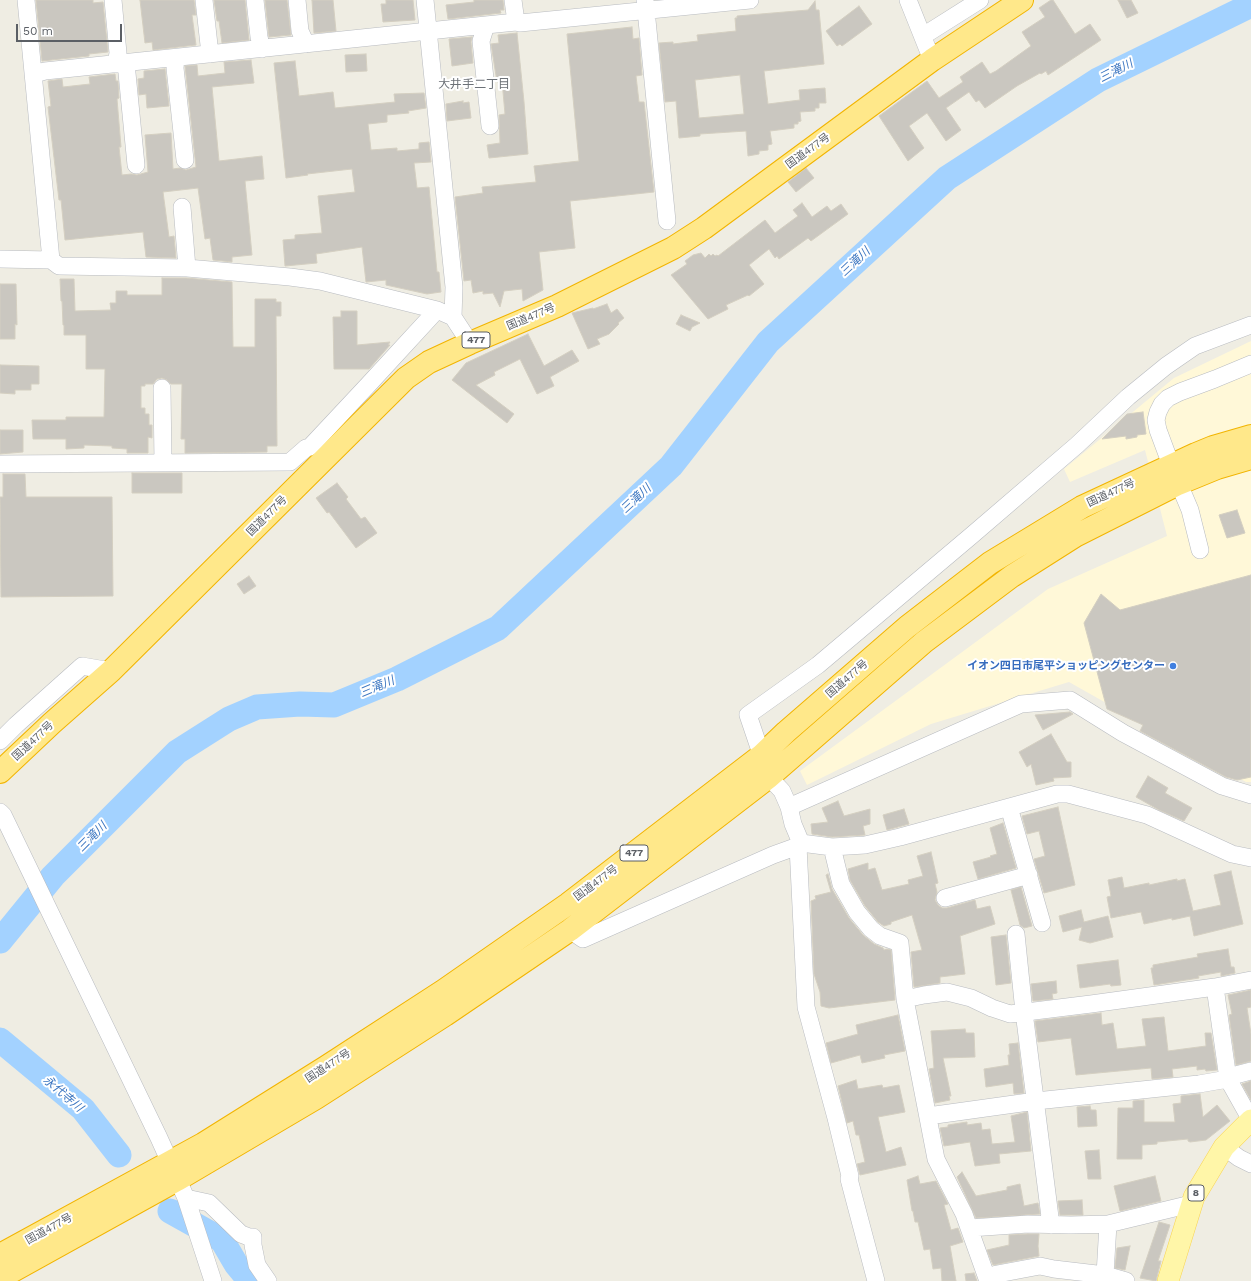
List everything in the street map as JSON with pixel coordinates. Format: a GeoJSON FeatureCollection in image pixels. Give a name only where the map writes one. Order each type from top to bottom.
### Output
{"type":"FeatureCollection","features":[{"type":"Feature","properties":{"kind":"highway","name":"国道477号"},"geometry":{"type":"LineString","coordinates":[[0,772],[52,723],[111,671],[406,378],[429,362],[557,306],[673,248],[704,228],[932,60],[1022,0]]}},
{"type":"Feature","properties":{"kind":"highway","name":"国道477号"},"geometry":{"type":"LineString","coordinates":[[0,1278],[180,1186],[445,1015],[570,930],[769,777],[924,642],[1012,576],[1175,474],[1213,447],[1251,436]]}},
{"type":"Feature","properties":{"kind":"highway","name":"国道477号"},"geometry":{"type":"LineString","coordinates":[[0,1255],[180,1186],[203,1144],[326,1068],[443,991],[568,904],[762,755],[786,732],[907,627],[990,563],[1082,507],[1175,474],[1217,468],[1251,458]]}},
{"type":"Feature","properties":{"kind":"main road","name":"8"},"geometry":{"type":"LineString","coordinates":[[1168,1281],[1194,1197],[1238,1156],[1251,1120]]}},
{"type":"Feature","properties":{"kind":"street"},"geometry":{"type":"LineString","coordinates":[[26,0],[51,260]]}},
{"type":"Feature","properties":{"kind":"street"},"geometry":{"type":"LineString","coordinates":[[113,0],[118,53],[121,63],[136,165]]}},
{"type":"Feature","properties":{"kind":"street"},"geometry":{"type":"LineString","coordinates":[[204,0],[210,54]]}},
{"type":"Feature","properties":{"kind":"street"},"geometry":{"type":"LineString","coordinates":[[255,0],[259,37],[262,49]]}},
{"type":"Feature","properties":{"kind":"street"},"geometry":{"type":"LineString","coordinates":[[297,0],[300,31],[306,44]]}},
{"type":"Feature","properties":{"kind":"street"},"geometry":{"type":"LineString","coordinates":[[425,0],[454,287],[453,317]]}},
{"type":"Feature","properties":{"kind":"street"},"geometry":{"type":"LineString","coordinates":[[513,0],[516,22]]}},
{"type":"Feature","properties":{"kind":"street"},"geometry":{"type":"LineString","coordinates":[[34,74],[121,63],[486,25],[516,22],[520,23],[645,5],[750,0]]}},
{"type":"Feature","properties":{"kind":"street"},"geometry":{"type":"LineString","coordinates":[[908,0],[932,60]]}},
{"type":"Feature","properties":{"kind":"street"},"geometry":{"type":"LineString","coordinates":[[923,36],[980,0]]}},
{"type":"Feature","properties":{"kind":"street"},"geometry":{"type":"LineString","coordinates":[[645,5],[667,221]]}},
{"type":"Feature","properties":{"kind":"street"},"geometry":{"type":"LineString","coordinates":[[486,25],[481,41],[490,126]]}},
{"type":"Feature","properties":{"kind":"street"},"geometry":{"type":"LineString","coordinates":[[176,58],[175,68],[185,160]]}},
{"type":"Feature","properties":{"kind":"street"},"geometry":{"type":"LineString","coordinates":[[182,207],[188,268]]}},
{"type":"Feature","properties":{"kind":"street"},"geometry":{"type":"LineString","coordinates":[[0,259],[51,260],[59,266],[188,268],[320,281],[437,310],[453,317],[470,343]]}},
{"type":"Feature","properties":{"kind":"street"},"geometry":{"type":"LineString","coordinates":[[0,464],[290,462],[310,446],[437,310]]}},
{"type":"Feature","properties":{"kind":"street"},"geometry":{"type":"LineString","coordinates":[[876,1281],[806,1006],[800,845],[789,807],[782,791],[769,777],[748,715],[818,665],[1077,445],[1138,388],[1166,366],[1195,346],[1251,325]]}},
{"type":"Feature","properties":{"kind":"street"},"geometry":{"type":"LineString","coordinates":[[1200,550],[1190,510],[1158,430],[1156,420],[1158,412],[1162,404],[1168,398],[1251,364]]}},
{"type":"Feature","properties":{"kind":"street"},"geometry":{"type":"LineString","coordinates":[[162,388],[163,463]]}},
{"type":"Feature","properties":{"kind":"street"},"geometry":{"type":"LineString","coordinates":[[3,733],[82,666],[111,671]]}},
{"type":"Feature","properties":{"kind":"street"},"geometry":{"type":"LineString","coordinates":[[789,807],[1021,704],[1070,700],[1123,733],[1222,786],[1251,795]]}},
{"type":"Feature","properties":{"kind":"street"},"geometry":{"type":"LineString","coordinates":[[570,930],[583,939],[773,855],[800,845],[832,847],[865,845],[900,837],[1057,794],[1068,794],[1147,815],[1232,854],[1251,858]]}},
{"type":"Feature","properties":{"kind":"street"},"geometry":{"type":"LineString","coordinates":[[1009,807],[1042,922]]}},
{"type":"Feature","properties":{"kind":"street"},"geometry":{"type":"LineString","coordinates":[[2,814],[159,1138],[180,1186],[203,1248],[213,1281]]}},
{"type":"Feature","properties":{"kind":"street"},"geometry":{"type":"LineString","coordinates":[[832,847],[841,884],[857,912],[871,929],[880,936],[900,943],[905,999],[936,1159],[964,1214],[988,1279],[997,1274],[1040,1266],[1105,1275],[1126,1281]]}},
{"type":"Feature","properties":{"kind":"street"},"geometry":{"type":"LineString","coordinates":[[945,898],[1028,875]]}},
{"type":"Feature","properties":{"kind":"street"},"geometry":{"type":"LineString","coordinates":[[1016,934],[1024,1012],[1051,1225]]}},
{"type":"Feature","properties":{"kind":"street"},"geometry":{"type":"LineString","coordinates":[[905,999],[947,992],[965,996],[1010,1014],[1215,987],[1251,980]]}},
{"type":"Feature","properties":{"kind":"street"},"geometry":{"type":"LineString","coordinates":[[1215,987],[1228,1078],[1251,1120]]}},
{"type":"Feature","properties":{"kind":"street"},"geometry":{"type":"LineString","coordinates":[[928,1116],[1036,1101],[1199,1084],[1228,1078],[1251,1071]]}},
{"type":"Feature","properties":{"kind":"street"},"geometry":{"type":"LineString","coordinates":[[1238,1156],[1251,1178]]}},
{"type":"Feature","properties":{"kind":"street"},"geometry":{"type":"LineString","coordinates":[[180,1186],[209,1203],[241,1234],[253,1237],[257,1265],[268,1281]]}},
{"type":"Feature","properties":{"kind":"street"},"geometry":{"type":"LineString","coordinates":[[970,1228],[1028,1224],[1108,1224],[1191,1204]]}},
{"type":"Feature","properties":{"kind":"street"},"geometry":{"type":"LineString","coordinates":[[1105,1275],[1108,1224]]}},
{"type":"Feature","properties":{"kind":"shaded area"},"geometry":{"type":"Polygon","coordinates":[[[1251,341],[1251,782],[1246,782],[1069,682],[931,724],[807,785],[800,771],[1048,589],[1167,536],[1145,450],[1070,482],[1064,469],[1174,378],[1251,341]]]}},
{"type":"Feature","properties":{"kind":"building"},"geometry":{"type":"Polygon","coordinates":[[[36,0],[93,0],[93,3],[103,2],[108,52],[89,54],[89,56],[42,61],[36,0]]]}},
{"type":"Feature","properties":{"kind":"building"},"geometry":{"type":"Polygon","coordinates":[[[140,0],[194,0],[196,15],[192,15],[196,45],[153,50],[152,42],[145,43],[140,0]]]}},
{"type":"Feature","properties":{"kind":"building"},"geometry":{"type":"Polygon","coordinates":[[[214,0],[245,0],[249,40],[222,43],[214,0]]]}},
{"type":"Feature","properties":{"kind":"building"},"geometry":{"type":"Polygon","coordinates":[[[265,0],[287,0],[291,35],[269,37],[265,0]]]}},
{"type":"Feature","properties":{"kind":"building"},"geometry":{"type":"Polygon","coordinates":[[[312,0],[333,0],[336,31],[314,33],[312,0]]]}},
{"type":"Feature","properties":{"kind":"building"},"geometry":{"type":"Polygon","coordinates":[[[386,0],[413,0],[415,20],[383,22],[381,4],[386,4],[386,0]]]}},
{"type":"Feature","properties":{"kind":"building"},"geometry":{"type":"Polygon","coordinates":[[[474,0],[503,0],[504,10],[500,10],[501,13],[448,19],[446,5],[474,2],[474,0]]]}},
{"type":"Feature","properties":{"kind":"building"},"geometry":{"type":"Polygon","coordinates":[[[1053,0],[1075,34],[1090,24],[1101,40],[1048,75],[1046,71],[1041,74],[1040,73],[1017,86],[985,108],[979,100],[976,102],[969,92],[946,108],[961,130],[946,141],[927,113],[909,126],[924,148],[908,161],[879,116],[927,81],[939,98],[963,82],[960,77],[982,62],[990,74],[996,71],[1031,46],[1022,32],[1045,17],[1039,8],[1053,0]]]}},
{"type":"Feature","properties":{"kind":"building"},"geometry":{"type":"Polygon","coordinates":[[[1118,0],[1131,0],[1138,13],[1127,18],[1118,0]]]}},
{"type":"Feature","properties":{"kind":"building"},"geometry":{"type":"Polygon","coordinates":[[[815,1],[816,10],[819,10],[824,64],[764,71],[768,104],[800,100],[799,90],[825,88],[826,103],[819,103],[819,108],[815,108],[815,111],[800,112],[801,121],[798,122],[798,124],[794,124],[794,128],[770,131],[772,144],[768,145],[768,150],[759,151],[759,154],[748,156],[746,131],[700,134],[700,136],[679,138],[676,101],[665,102],[659,43],[673,42],[673,44],[698,41],[697,35],[736,31],[735,18],[737,18],[737,16],[808,10],[815,1]],[[740,75],[695,80],[699,118],[744,114],[740,75]]]}},
{"type":"Feature","properties":{"kind":"building"},"geometry":{"type":"Polygon","coordinates":[[[859,6],[872,24],[842,46],[840,44],[837,46],[826,31],[859,6]]]}},
{"type":"Feature","properties":{"kind":"building"},"geometry":{"type":"Polygon","coordinates":[[[632,27],[633,39],[639,38],[642,75],[636,76],[639,102],[644,102],[654,192],[570,201],[575,248],[539,252],[543,290],[523,301],[522,289],[504,291],[500,307],[493,293],[483,294],[483,291],[473,293],[471,280],[464,281],[455,197],[483,193],[482,187],[536,182],[534,166],[579,161],[567,34],[632,27]]]}},
{"type":"Feature","properties":{"kind":"building"},"geometry":{"type":"Polygon","coordinates":[[[517,33],[528,154],[489,158],[487,145],[500,143],[499,115],[505,114],[502,81],[497,82],[491,44],[499,43],[498,35],[517,33]]]}},
{"type":"Feature","properties":{"kind":"building"},"geometry":{"type":"Polygon","coordinates":[[[472,37],[473,63],[452,66],[449,39],[472,37]]]}},
{"type":"Feature","properties":{"kind":"building"},"geometry":{"type":"Polygon","coordinates":[[[366,54],[367,71],[346,72],[345,55],[366,54]]]}},
{"type":"Feature","properties":{"kind":"building"},"geometry":{"type":"Polygon","coordinates":[[[251,60],[254,83],[212,87],[219,161],[262,156],[264,179],[245,181],[252,255],[232,257],[232,262],[213,260],[210,238],[205,239],[198,188],[163,192],[169,237],[174,236],[176,258],[146,257],[143,232],[65,240],[48,107],[51,106],[48,81],[62,79],[63,87],[90,84],[89,77],[115,74],[116,81],[118,81],[119,98],[117,99],[121,147],[119,147],[122,175],[137,175],[148,172],[145,135],[171,133],[173,169],[180,168],[186,170],[196,167],[185,66],[197,65],[198,76],[225,73],[224,62],[251,60]]]}},
{"type":"Feature","properties":{"kind":"building"},"geometry":{"type":"Polygon","coordinates":[[[295,61],[299,96],[333,92],[335,108],[395,102],[394,94],[424,93],[426,108],[408,111],[409,113],[387,115],[387,122],[368,124],[371,150],[397,148],[397,151],[419,149],[419,143],[429,142],[431,162],[414,163],[417,188],[429,187],[437,272],[439,272],[441,292],[427,294],[386,285],[386,280],[366,282],[362,247],[316,254],[317,263],[285,266],[283,240],[295,239],[295,235],[322,233],[318,196],[355,192],[352,169],[286,178],[274,63],[295,61]]]}},
{"type":"Feature","properties":{"kind":"building"},"geometry":{"type":"Polygon","coordinates":[[[165,69],[169,106],[147,108],[146,94],[139,95],[138,79],[144,78],[144,71],[165,69]]]}},
{"type":"Feature","properties":{"kind":"building"},"geometry":{"type":"Polygon","coordinates":[[[463,101],[463,103],[469,102],[471,118],[447,121],[446,104],[463,101]]]}},
{"type":"Feature","properties":{"kind":"building"},"geometry":{"type":"Polygon","coordinates":[[[806,168],[814,178],[796,192],[788,182],[806,168]]]}},
{"type":"Feature","properties":{"kind":"building"},"geometry":{"type":"Polygon","coordinates":[[[802,203],[812,217],[827,206],[831,211],[841,204],[848,214],[811,241],[808,238],[779,259],[777,256],[775,258],[769,249],[749,265],[764,284],[749,296],[748,295],[726,305],[728,309],[708,319],[671,275],[687,264],[685,261],[693,255],[701,253],[705,258],[709,254],[711,256],[713,254],[718,256],[765,220],[775,233],[798,216],[793,210],[802,203]]]}},
{"type":"Feature","properties":{"kind":"building"},"geometry":{"type":"Polygon","coordinates":[[[162,278],[186,278],[232,282],[233,347],[255,347],[255,299],[276,299],[276,302],[281,302],[281,316],[276,316],[277,446],[267,446],[267,452],[185,453],[185,439],[181,439],[182,384],[171,384],[162,378],[157,379],[153,384],[145,384],[145,386],[141,386],[141,408],[145,408],[145,414],[149,414],[149,425],[152,425],[152,438],[148,437],[148,453],[127,453],[127,449],[112,448],[112,446],[84,445],[84,448],[66,449],[66,439],[33,439],[32,420],[66,420],[66,417],[104,417],[105,369],[86,369],[86,335],[64,335],[60,279],[74,279],[75,311],[111,310],[110,303],[116,303],[116,291],[127,291],[127,295],[162,295],[162,278]]]}},
{"type":"Feature","properties":{"kind":"building"},"geometry":{"type":"Polygon","coordinates":[[[0,284],[16,284],[17,325],[15,324],[15,339],[0,339],[0,284]]]}},
{"type":"Feature","properties":{"kind":"building"},"geometry":{"type":"Polygon","coordinates":[[[607,304],[611,313],[617,309],[624,318],[609,334],[597,339],[600,344],[588,349],[572,313],[593,309],[607,304]]]}},
{"type":"Feature","properties":{"kind":"building"},"geometry":{"type":"Polygon","coordinates":[[[341,311],[357,311],[357,345],[390,342],[388,345],[390,345],[369,369],[334,369],[333,317],[341,317],[341,311]]]}},
{"type":"Feature","properties":{"kind":"building"},"geometry":{"type":"Polygon","coordinates":[[[681,315],[700,323],[692,327],[690,331],[676,324],[681,315]]]}},
{"type":"Feature","properties":{"kind":"building"},"geometry":{"type":"Polygon","coordinates":[[[528,334],[544,366],[572,350],[579,361],[550,377],[554,386],[537,394],[520,359],[494,372],[495,375],[476,385],[514,414],[507,423],[452,380],[466,363],[528,334]]]}},
{"type":"Feature","properties":{"kind":"building"},"geometry":{"type":"Polygon","coordinates":[[[0,365],[39,366],[39,384],[31,384],[31,390],[15,390],[15,394],[0,393],[0,365]]]}},
{"type":"Feature","properties":{"kind":"building"},"geometry":{"type":"Polygon","coordinates":[[[1143,412],[1146,434],[1137,435],[1137,437],[1126,439],[1126,436],[1102,439],[1127,414],[1143,412]]]}},
{"type":"Feature","properties":{"kind":"building"},"geometry":{"type":"Polygon","coordinates":[[[0,430],[23,430],[23,452],[0,454],[0,430]]]}},
{"type":"Feature","properties":{"kind":"building"},"geometry":{"type":"Polygon","coordinates":[[[132,473],[182,473],[182,493],[132,493],[132,473]]]}},
{"type":"Feature","properties":{"kind":"building"},"geometry":{"type":"Polygon","coordinates":[[[3,474],[25,474],[26,497],[112,497],[113,596],[1,597],[0,497],[3,497],[3,474]]]}},
{"type":"Feature","properties":{"kind":"building"},"geometry":{"type":"Polygon","coordinates":[[[337,483],[348,497],[346,499],[361,519],[365,517],[377,533],[356,548],[329,512],[327,513],[316,498],[337,483]]]}},
{"type":"Feature","properties":{"kind":"building"},"geometry":{"type":"Polygon","coordinates":[[[1237,510],[1245,533],[1227,538],[1219,515],[1237,510]]]}},
{"type":"Feature","properties":{"kind":"building","name":"イオン四日市尾平ショッピングセンター"},"geometry":{"type":"Polygon","coordinates":[[[1251,575],[1251,777],[1237,780],[1226,777],[1140,731],[1143,725],[1107,709],[1084,623],[1101,594],[1120,610],[1251,575]]]}},
{"type":"Feature","properties":{"kind":"building"},"geometry":{"type":"Polygon","coordinates":[[[249,576],[256,586],[244,594],[237,584],[249,576]]]}},
{"type":"Feature","properties":{"kind":"building"},"geometry":{"type":"Polygon","coordinates":[[[1070,712],[1073,714],[1043,730],[1035,715],[1070,712]]]}},
{"type":"Feature","properties":{"kind":"building"},"geometry":{"type":"Polygon","coordinates":[[[1051,734],[1067,762],[1071,762],[1071,777],[1053,778],[1054,781],[1036,785],[1031,764],[1027,767],[1019,752],[1051,734]]]}},
{"type":"Feature","properties":{"kind":"building"},"geometry":{"type":"Polygon","coordinates":[[[1148,776],[1168,788],[1165,793],[1192,808],[1184,821],[1159,810],[1136,797],[1148,776]]]}},
{"type":"Feature","properties":{"kind":"building"},"geometry":{"type":"Polygon","coordinates":[[[838,801],[844,816],[870,809],[870,824],[863,826],[865,835],[832,837],[812,834],[811,824],[828,822],[822,808],[838,801]]]}},
{"type":"Feature","properties":{"kind":"building"},"geometry":{"type":"Polygon","coordinates":[[[1058,807],[1075,885],[1044,893],[1034,859],[1045,856],[1039,831],[1027,834],[1022,816],[1058,807]]]}},
{"type":"Feature","properties":{"kind":"building"},"geometry":{"type":"Polygon","coordinates":[[[904,809],[909,824],[887,830],[883,815],[904,809]]]}},
{"type":"Feature","properties":{"kind":"building"},"geometry":{"type":"Polygon","coordinates":[[[1003,823],[1016,868],[978,879],[973,862],[997,854],[990,828],[1003,823]]]}},
{"type":"Feature","properties":{"kind":"building"},"geometry":{"type":"Polygon","coordinates":[[[931,852],[938,883],[935,884],[937,892],[935,900],[938,905],[942,908],[947,908],[975,900],[977,909],[990,906],[995,924],[960,936],[965,974],[940,977],[940,983],[914,987],[911,952],[922,950],[912,915],[884,926],[878,922],[865,906],[850,880],[848,869],[868,863],[868,870],[875,868],[882,890],[909,884],[908,880],[923,876],[917,856],[931,852]]]}},
{"type":"Feature","properties":{"kind":"building"},"geometry":{"type":"Polygon","coordinates":[[[1231,871],[1243,924],[1194,936],[1190,916],[1144,924],[1141,912],[1111,918],[1107,897],[1111,896],[1108,880],[1122,877],[1124,888],[1149,883],[1149,885],[1177,879],[1177,881],[1185,879],[1193,911],[1221,905],[1214,875],[1231,871]]]}},
{"type":"Feature","properties":{"kind":"building"},"geometry":{"type":"Polygon","coordinates":[[[828,874],[832,889],[849,918],[863,935],[884,950],[891,950],[895,1000],[829,1008],[821,1006],[820,992],[814,974],[811,901],[816,899],[815,896],[831,892],[826,875],[828,874]]]}},
{"type":"Feature","properties":{"kind":"building"},"geometry":{"type":"Polygon","coordinates":[[[1021,887],[1032,926],[1024,928],[1020,925],[1011,890],[1021,887]]]}},
{"type":"Feature","properties":{"kind":"building"},"geometry":{"type":"Polygon","coordinates":[[[1081,910],[1084,922],[1108,916],[1113,937],[1090,943],[1079,940],[1082,927],[1063,932],[1059,916],[1081,910]]]}},
{"type":"Feature","properties":{"kind":"building"},"geometry":{"type":"Polygon","coordinates":[[[1006,935],[1011,983],[996,985],[991,937],[1006,935]]]}},
{"type":"Feature","properties":{"kind":"building"},"geometry":{"type":"Polygon","coordinates":[[[1228,949],[1231,967],[1234,967],[1235,973],[1221,976],[1221,972],[1198,976],[1199,978],[1154,985],[1151,968],[1153,968],[1153,965],[1198,957],[1197,954],[1228,949]]]}},
{"type":"Feature","properties":{"kind":"building"},"geometry":{"type":"Polygon","coordinates":[[[1118,960],[1121,985],[1111,986],[1110,984],[1080,988],[1077,965],[1118,960]]]}},
{"type":"Feature","properties":{"kind":"building"},"geometry":{"type":"Polygon","coordinates":[[[1056,981],[1057,993],[1052,994],[1053,999],[1033,1001],[1031,984],[1056,981]]]}},
{"type":"Feature","properties":{"kind":"building"},"geometry":{"type":"Polygon","coordinates":[[[1251,990],[1251,1007],[1247,1008],[1251,1034],[1251,1061],[1236,1065],[1229,1015],[1232,1014],[1228,995],[1251,990]]]}},
{"type":"Feature","properties":{"kind":"building"},"geometry":{"type":"Polygon","coordinates":[[[1101,1013],[1102,1025],[1113,1023],[1117,1049],[1146,1046],[1142,1019],[1164,1017],[1168,1051],[1206,1046],[1205,1033],[1211,1033],[1217,1070],[1197,1070],[1197,1066],[1172,1069],[1173,1077],[1152,1079],[1151,1068],[1076,1075],[1071,1038],[1038,1042],[1035,1021],[1101,1013]]]}},
{"type":"Feature","properties":{"kind":"building"},"geometry":{"type":"Polygon","coordinates":[[[898,1015],[905,1051],[884,1055],[885,1058],[862,1063],[860,1055],[831,1063],[826,1043],[858,1034],[856,1025],[898,1015]]]}},
{"type":"Feature","properties":{"kind":"building"},"geometry":{"type":"Polygon","coordinates":[[[965,1029],[966,1033],[974,1033],[975,1057],[943,1058],[951,1096],[949,1096],[950,1100],[935,1103],[929,1069],[934,1068],[931,1031],[965,1029]]]}},
{"type":"Feature","properties":{"kind":"building"},"geometry":{"type":"Polygon","coordinates":[[[1018,1043],[1024,1093],[1014,1094],[1013,1083],[986,1087],[984,1069],[1009,1065],[1009,1044],[1018,1043]]]}},
{"type":"Feature","properties":{"kind":"building"},"geometry":{"type":"Polygon","coordinates":[[[856,1080],[858,1089],[882,1085],[883,1088],[899,1085],[905,1112],[878,1117],[886,1152],[901,1147],[906,1165],[860,1175],[857,1164],[865,1162],[859,1135],[856,1135],[853,1121],[847,1123],[838,1086],[856,1080]]]}},
{"type":"Feature","properties":{"kind":"building"},"geometry":{"type":"Polygon","coordinates":[[[1251,1081],[1251,1100],[1242,1084],[1251,1081]]]}},
{"type":"Feature","properties":{"kind":"building"},"geometry":{"type":"Polygon","coordinates":[[[1200,1094],[1203,1117],[1217,1105],[1230,1121],[1206,1140],[1190,1142],[1188,1139],[1142,1145],[1142,1159],[1117,1159],[1118,1108],[1133,1108],[1133,1101],[1144,1100],[1144,1122],[1175,1122],[1173,1104],[1181,1103],[1181,1096],[1200,1094]]]}},
{"type":"Feature","properties":{"kind":"building"},"geometry":{"type":"Polygon","coordinates":[[[1090,1106],[1091,1110],[1096,1110],[1097,1126],[1078,1127],[1077,1107],[1090,1106]]]}},
{"type":"Feature","properties":{"kind":"building"},"geometry":{"type":"Polygon","coordinates":[[[1027,1112],[1031,1151],[999,1154],[1000,1163],[975,1166],[970,1142],[944,1146],[940,1128],[967,1122],[967,1125],[981,1123],[982,1130],[990,1129],[992,1144],[1015,1142],[1011,1116],[1027,1112]]]}},
{"type":"Feature","properties":{"kind":"building"},"geometry":{"type":"Polygon","coordinates":[[[1099,1150],[1101,1179],[1088,1179],[1085,1151],[1099,1150]]]}},
{"type":"Feature","properties":{"kind":"building"},"geometry":{"type":"Polygon","coordinates":[[[962,1172],[976,1196],[1007,1190],[1007,1187],[1020,1184],[1024,1206],[1038,1203],[1040,1214],[976,1218],[957,1177],[962,1172]]]}},
{"type":"Feature","properties":{"kind":"building"},"geometry":{"type":"Polygon","coordinates":[[[918,1176],[920,1184],[936,1181],[948,1204],[944,1205],[951,1230],[958,1228],[963,1242],[950,1246],[956,1281],[942,1281],[941,1268],[933,1269],[930,1249],[924,1250],[918,1222],[915,1222],[912,1211],[907,1180],[918,1176]]]}},
{"type":"Feature","properties":{"kind":"building"},"geometry":{"type":"Polygon","coordinates":[[[1155,1176],[1161,1201],[1120,1211],[1114,1186],[1155,1176]]]}},
{"type":"Feature","properties":{"kind":"building"},"geometry":{"type":"Polygon","coordinates":[[[1082,1200],[1083,1215],[1060,1215],[1058,1201],[1082,1200]]]}},
{"type":"Feature","properties":{"kind":"building"},"geometry":{"type":"Polygon","coordinates":[[[1159,1222],[1170,1225],[1158,1261],[1161,1261],[1156,1281],[1140,1278],[1159,1222]]]}},
{"type":"Feature","properties":{"kind":"building"},"geometry":{"type":"Polygon","coordinates":[[[1039,1234],[1039,1256],[993,1265],[987,1250],[1009,1245],[1009,1235],[1039,1234]]]}},
{"type":"Feature","properties":{"kind":"building"},"geometry":{"type":"Polygon","coordinates":[[[1130,1246],[1125,1270],[1115,1268],[1117,1248],[1130,1246]]]}},
{"type":"Feature","properties":{"kind":"building"},"geometry":{"type":"Polygon","coordinates":[[[974,1273],[977,1281],[966,1281],[965,1274],[974,1273]]]}},
{"type":"Feature","properties":{"kind":"waterway","name":"三滝川"},"geometry":{"type":"LineString","coordinates":[[0,941],[53,876],[177,752],[229,719],[257,707],[300,704],[334,705],[397,679],[498,628],[671,466],[768,342],[947,178],[1098,80],[1251,5]]}},
{"type":"Feature","properties":{"kind":"waterway","name":"永代寺川"},"geometry":{"type":"LineString","coordinates":[[0,1040],[83,1109],[119,1155]]}},
{"type":"Feature","properties":{"kind":"waterway","name":"永代寺川"},"geometry":{"type":"LineString","coordinates":[[170,1211],[222,1240],[236,1264],[250,1281]]}},
{"type":"Feature","properties":{"kind":"place","name":"イオン四日市尾平ショッピングセンター"},"geometry":{"type":"Point","coordinates":[1173,666]}},
{"type":"Feature","properties":{"kind":"district","name":"大井手二丁目"},"geometry":{"type":"Point","coordinates":[474,84]}}]}
